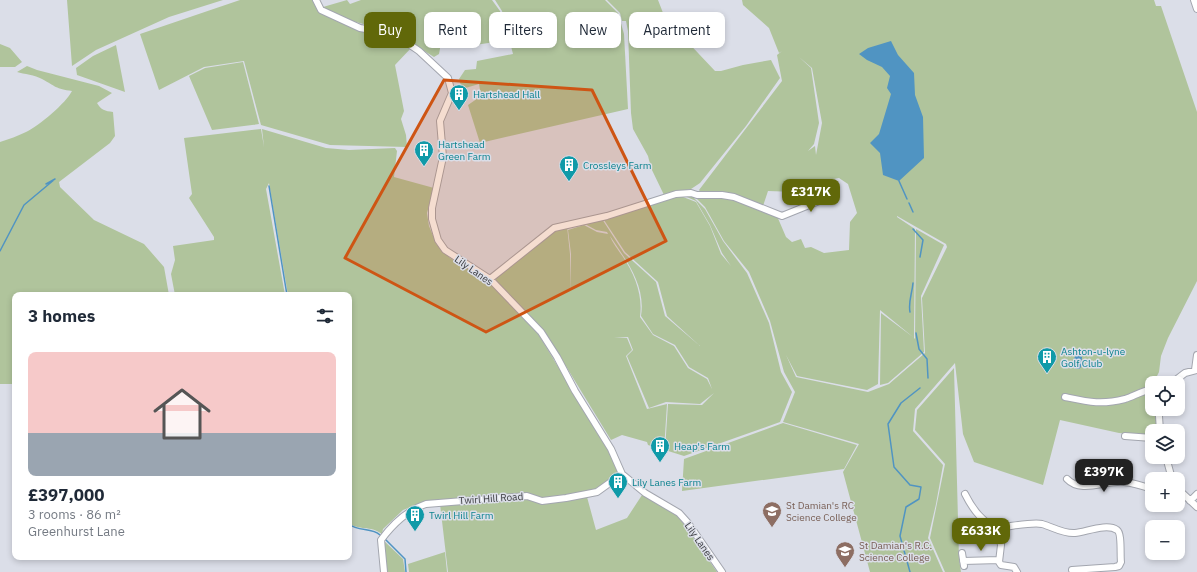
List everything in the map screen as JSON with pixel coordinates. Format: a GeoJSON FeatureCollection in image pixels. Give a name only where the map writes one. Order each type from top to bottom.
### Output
{"type":"FeatureCollection","features":[{"type":"Feature","properties":{"kind":"street","name":"Lily Lanes"},"geometry":{"type":"LineString","coordinates":[[316,0],[321,10],[360,28],[394,34],[419,51],[448,78],[452,93],[440,121],[443,157],[432,208],[432,224],[438,240],[445,250],[490,279],[541,332],[557,357],[575,391],[607,442],[622,474],[645,493],[679,513],[688,523],[722,572]]}},
{"type":"Feature","properties":{"kind":"street"},"geometry":{"type":"LineString","coordinates":[[1194,0],[1197,9]]}},
{"type":"Feature","properties":{"kind":"street"},"geometry":{"type":"LineString","coordinates":[[490,279],[554,228],[607,216],[676,194],[691,193],[697,195],[722,195],[734,197],[782,216],[824,199]]}},
{"type":"Feature","properties":{"kind":"street"},"geometry":{"type":"LineString","coordinates":[[1181,376],[1185,373],[1196,370],[1197,355]]}},
{"type":"Feature","properties":{"kind":"street"},"geometry":{"type":"LineString","coordinates":[[1065,397],[1095,403],[1104,403],[1127,398],[1145,391]]}},
{"type":"Feature","properties":{"kind":"street"},"geometry":{"type":"LineString","coordinates":[[1125,436],[1145,437]]}},
{"type":"Feature","properties":{"kind":"street","name":"Twirl Hill Road"},"geometry":{"type":"LineString","coordinates":[[384,572],[381,540],[386,532],[412,509],[426,504],[527,496],[542,501],[566,498],[597,492],[622,474]]}},
{"type":"Feature","properties":{"kind":"street"},"geometry":{"type":"LineString","coordinates":[[1067,479],[1074,485],[1084,486],[1120,482],[1145,487]]}},
{"type":"Feature","properties":{"kind":"street"},"geometry":{"type":"LineString","coordinates":[[965,494],[972,508],[988,524],[998,531],[1001,545],[999,560],[1001,565],[1014,567],[1017,572]]}},
{"type":"Feature","properties":{"kind":"street"},"geometry":{"type":"LineString","coordinates":[[1190,501],[1197,494]]}},
{"type":"Feature","properties":{"kind":"street"},"geometry":{"type":"LineString","coordinates":[[1185,496],[1197,507]]}},
{"type":"Feature","properties":{"kind":"street"},"geometry":{"type":"LineString","coordinates":[[400,509],[404,516]]}},
{"type":"Feature","properties":{"kind":"street"},"geometry":{"type":"LineString","coordinates":[[998,531],[1003,527],[1041,524],[1063,532],[1073,533],[1104,527],[1116,529],[1118,531],[1120,536],[1121,562],[1119,566],[1072,571]]}},
{"type":"Feature","properties":{"kind":"street"},"geometry":{"type":"LineString","coordinates":[[962,553],[963,564],[999,560]]}},
{"type":"Feature","properties":{"kind":"highlighted area"},"geometry":{"type":"Polygon","coordinates":[[[444,80],[592,90],[666,241],[486,332],[345,258],[444,80]]]}},
{"type":"Feature","properties":{"kind":"green space"},"geometry":{"type":"Polygon","coordinates":[[[67,0],[223,0],[169,17],[96,50],[72,66],[67,0]]]}},
{"type":"Feature","properties":{"kind":"green space"},"geometry":{"type":"Polygon","coordinates":[[[240,0],[313,0],[319,11],[364,27],[364,48],[411,48],[395,65],[404,111],[401,119],[406,135],[407,147],[330,145],[261,125],[244,61],[204,67],[159,90],[140,34],[240,0]]]}},
{"type":"Feature","properties":{"kind":"green space"},"geometry":{"type":"Polygon","coordinates":[[[347,0],[350,4],[361,0],[492,0],[500,12],[489,12],[489,43],[481,44],[481,12],[424,12],[424,48],[440,48],[439,54],[434,57],[416,46],[416,12],[364,12],[364,24],[348,20],[323,7],[347,0]]]}},
{"type":"Feature","properties":{"kind":"green space"},"geometry":{"type":"Polygon","coordinates":[[[495,0],[605,0],[617,12],[565,12],[565,48],[621,48],[621,24],[624,34],[628,109],[480,143],[468,105],[481,96],[479,84],[462,89],[459,79],[465,70],[476,69],[477,61],[513,54],[511,48],[557,48],[557,12],[502,11],[495,0]]]}},
{"type":"Feature","properties":{"kind":"green space"},"geometry":{"type":"Polygon","coordinates":[[[607,0],[658,0],[663,12],[629,12],[629,48],[693,48],[715,71],[771,60],[780,78],[746,126],[700,183],[691,189],[664,195],[651,168],[648,156],[633,129],[628,31],[626,21],[622,21],[621,12],[619,12],[607,0]]]}},
{"type":"Feature","properties":{"kind":"green space"},"geometry":{"type":"Polygon","coordinates":[[[742,0],[1154,0],[1156,6],[1161,6],[1197,112],[1197,281],[1168,338],[1161,356],[1157,376],[1145,376],[1145,416],[1157,416],[1157,424],[1145,424],[1145,435],[1119,433],[1060,420],[1043,485],[974,462],[963,434],[955,363],[915,409],[913,431],[943,465],[928,538],[943,572],[870,572],[843,472],[859,444],[783,422],[795,392],[784,372],[770,321],[749,272],[724,241],[705,207],[695,197],[724,196],[777,216],[786,237],[792,242],[801,239],[805,248],[811,247],[824,253],[849,250],[850,222],[857,213],[848,184],[839,178],[798,185],[796,192],[768,191],[763,206],[732,194],[723,192],[701,193],[699,190],[782,81],[777,55],[782,51],[779,53],[769,28],[743,5],[742,0]],[[799,57],[811,68],[819,123],[814,144],[808,151],[815,146],[816,155],[822,123],[812,68],[799,57]],[[897,216],[915,229],[915,339],[916,229],[944,245],[921,296],[924,352],[888,383],[880,385],[881,313],[913,337],[880,310],[878,384],[867,390],[797,376],[786,355],[796,377],[868,392],[889,384],[925,353],[922,298],[947,247],[946,244],[897,216]]]}},
{"type":"Feature","properties":{"kind":"green space"},"geometry":{"type":"Polygon","coordinates":[[[0,44],[10,48],[22,62],[15,67],[0,67],[0,44]]]}},
{"type":"Feature","properties":{"kind":"green space"},"geometry":{"type":"Polygon","coordinates":[[[116,45],[125,92],[77,75],[76,68],[93,56],[116,45]]]}},
{"type":"Feature","properties":{"kind":"green space"},"geometry":{"type":"Polygon","coordinates":[[[243,62],[259,124],[212,130],[189,76],[205,68],[243,62]]]}},
{"type":"Feature","properties":{"kind":"green space"},"geometry":{"type":"Polygon","coordinates":[[[27,66],[99,86],[112,93],[97,103],[104,110],[113,112],[115,136],[110,143],[59,182],[60,187],[94,220],[144,244],[164,267],[168,292],[12,292],[12,384],[0,384],[0,142],[38,125],[58,108],[72,91],[59,88],[36,76],[17,72],[27,66]]]}},
{"type":"Feature","properties":{"kind":"green space"},"geometry":{"type":"Polygon","coordinates":[[[261,129],[264,147],[262,129],[326,148],[349,150],[395,148],[397,151],[394,177],[434,188],[427,213],[429,226],[437,245],[450,258],[481,277],[523,313],[540,337],[603,438],[619,472],[593,490],[544,499],[527,493],[424,502],[403,510],[383,529],[382,534],[378,531],[357,527],[352,524],[352,292],[287,292],[269,183],[266,189],[284,292],[174,292],[171,274],[175,260],[173,246],[214,240],[214,237],[189,198],[192,194],[184,138],[261,129]]]}},
{"type":"Feature","properties":{"kind":"green space"},"geometry":{"type":"Polygon","coordinates":[[[680,194],[692,196],[705,209],[723,241],[747,273],[769,323],[781,372],[792,392],[780,422],[684,456],[665,450],[668,404],[702,405],[714,393],[700,404],[666,402],[649,408],[627,356],[633,350],[628,337],[614,338],[627,338],[632,350],[626,356],[647,409],[667,404],[664,450],[648,445],[647,442],[622,435],[611,440],[553,345],[496,281],[496,278],[553,231],[567,226],[570,254],[570,292],[571,254],[568,230],[584,225],[597,232],[608,234],[607,232],[596,230],[583,223],[602,219],[624,253],[656,282],[665,316],[700,346],[667,316],[658,282],[625,252],[604,220],[678,195],[696,202],[710,226],[721,254],[731,266],[722,253],[710,225],[696,201],[680,194]],[[610,236],[627,264],[637,286],[641,309],[640,317],[653,335],[674,346],[688,368],[707,379],[712,389],[708,378],[689,367],[675,345],[653,334],[641,316],[642,305],[641,294],[638,283],[628,264],[610,236]]]}},
{"type":"Feature","properties":{"kind":"green space"},"geometry":{"type":"Polygon","coordinates":[[[954,368],[959,558],[961,572],[945,572],[930,538],[945,464],[915,430],[917,410],[954,368]]]}},
{"type":"Feature","properties":{"kind":"green space"},"geometry":{"type":"Polygon","coordinates":[[[783,423],[857,445],[844,469],[682,491],[684,459],[783,423]]]}},
{"type":"Feature","properties":{"kind":"green space"},"geometry":{"type":"Polygon","coordinates":[[[642,495],[678,516],[717,572],[448,572],[440,504],[526,497],[542,502],[568,501],[587,497],[596,530],[627,518],[642,495]]]}},
{"type":"Feature","properties":{"kind":"green space"},"geometry":{"type":"Polygon","coordinates":[[[383,540],[403,559],[405,572],[386,572],[383,540]]]}},
{"type":"Feature","properties":{"kind":"green space"},"geometry":{"type":"Polygon","coordinates":[[[445,552],[447,572],[409,572],[408,564],[445,552]]]}},
{"type":"Feature","properties":{"kind":"water"},"geometry":{"type":"Polygon","coordinates":[[[891,41],[898,55],[914,73],[915,95],[923,117],[924,158],[899,181],[883,175],[880,153],[870,143],[879,134],[891,94],[887,88],[890,76],[882,67],[867,60],[859,54],[868,48],[891,41]]]}},
{"type":"Feature","properties":{"kind":"water"},"geometry":{"type":"Polygon","coordinates":[[[1076,355],[1080,355],[1082,357],[1081,367],[1079,369],[1074,368],[1071,364],[1076,355]]]}},
{"type":"Feature","properties":{"kind":"waterway"},"geometry":{"type":"LineString","coordinates":[[0,251],[24,205],[55,179],[46,184]]}},
{"type":"Feature","properties":{"kind":"waterway"},"geometry":{"type":"LineString","coordinates":[[899,181],[907,199]]}},
{"type":"Feature","properties":{"kind":"waterway"},"geometry":{"type":"LineString","coordinates":[[269,186],[287,292]]}},
{"type":"Feature","properties":{"kind":"waterway"},"geometry":{"type":"LineString","coordinates":[[909,203],[913,212]]}},
{"type":"Feature","properties":{"kind":"waterway"},"geometry":{"type":"LineString","coordinates":[[913,229],[923,240],[920,257]]}},
{"type":"Feature","properties":{"kind":"waterway"},"geometry":{"type":"LineString","coordinates":[[910,312],[913,283]]}},
{"type":"Feature","properties":{"kind":"waterway"},"geometry":{"type":"LineString","coordinates":[[916,333],[919,349],[927,359],[928,378]]}},
{"type":"Feature","properties":{"kind":"waterway"},"geometry":{"type":"LineString","coordinates":[[910,572],[900,536],[906,507],[919,499],[921,487],[910,485],[894,467],[888,424],[901,403],[920,388]]}},
{"type":"Feature","properties":{"kind":"waterway"},"geometry":{"type":"LineString","coordinates":[[352,526],[373,531],[380,535]]}},
{"type":"Feature","properties":{"kind":"waterway"},"geometry":{"type":"LineString","coordinates":[[386,540],[405,559],[406,572]]}},
{"type":"Feature","properties":{"kind":"place","name":"Hartshead Hall"},"geometry":{"type":"Point","coordinates":[459,111]}},
{"type":"Feature","properties":{"kind":"place","name":"Hartshead Green Farm"},"geometry":{"type":"Point","coordinates":[424,167]}},
{"type":"Feature","properties":{"kind":"place","name":"Crossleys Farm"},"geometry":{"type":"Point","coordinates":[569,182]}},
{"type":"Feature","properties":{"kind":"place","name":"Ashton-u-lyne Golf Club"},"geometry":{"type":"Point","coordinates":[1047,374]}},
{"type":"Feature","properties":{"kind":"place","name":"Heap's Farm"},"geometry":{"type":"Point","coordinates":[660,463]}},
{"type":"Feature","properties":{"kind":"place","name":"Lily Lanes Farm"},"geometry":{"type":"Point","coordinates":[618,499]}},
{"type":"Feature","properties":{"kind":"place","name":"St Damian's RC Science College"},"geometry":{"type":"Point","coordinates":[772,528]}},
{"type":"Feature","properties":{"kind":"place","name":"Twirl Hill Farm"},"geometry":{"type":"Point","coordinates":[415,532]}},
{"type":"Feature","properties":{"kind":"place","name":"St Damian's R.C. Science College"},"geometry":{"type":"Point","coordinates":[845,568]}}]}
